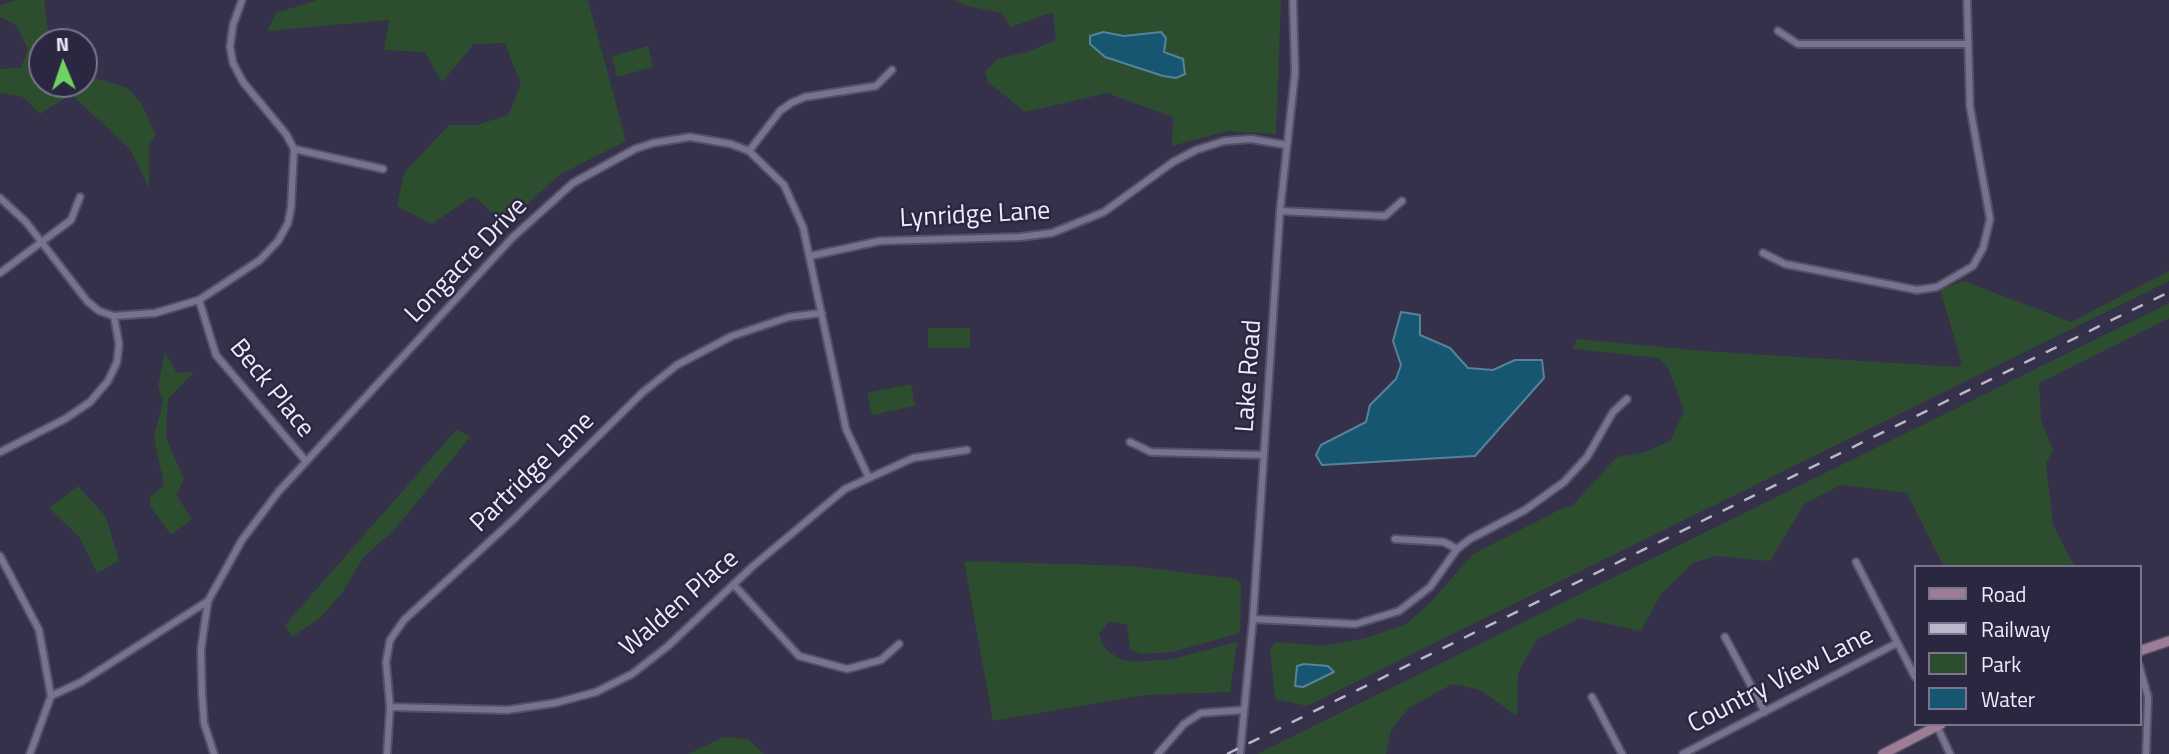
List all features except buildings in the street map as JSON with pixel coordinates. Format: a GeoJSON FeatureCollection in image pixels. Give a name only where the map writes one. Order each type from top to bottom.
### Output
{"type":"FeatureCollection","features":[{"type":"Feature","properties":{"kind":"main road"},"geometry":{"type":"LineString","coordinates":[[2141,650],[2169,641]]}},
{"type":"Feature","properties":{"kind":"main road"},"geometry":{"type":"LineString","coordinates":[[1883,754],[1936,726]]}},
{"type":"Feature","properties":{"kind":"street"},"geometry":{"type":"LineString","coordinates":[[0,198],[26,222],[87,301],[99,311],[114,316],[155,313],[199,300],[260,260],[278,241],[288,223],[294,149],[286,134],[243,82],[233,63],[230,47],[233,25],[243,0]]}},
{"type":"Feature","properties":{"kind":"street","name":"Lake Road"},"geometry":{"type":"LineString","coordinates":[[1240,754],[1253,619],[1280,211],[1295,73],[1293,0]]}},
{"type":"Feature","properties":{"kind":"street"},"geometry":{"type":"LineString","coordinates":[[1763,253],[1785,264],[1917,290],[1946,283],[1973,266],[1983,248],[1990,219],[1970,107],[1966,0]]}},
{"type":"Feature","properties":{"kind":"street"},"geometry":{"type":"LineString","coordinates":[[1778,31],[1798,44],[1968,44]]}},
{"type":"Feature","properties":{"kind":"street"},"geometry":{"type":"LineString","coordinates":[[749,151],[780,111],[791,103],[805,97],[876,86],[892,70]]}},
{"type":"Feature","properties":{"kind":"street","name":"Longacre Drive"},"geometry":{"type":"LineString","coordinates":[[51,696],[81,682],[208,601],[242,540],[305,460],[513,237],[573,183],[635,149],[672,139],[706,138],[749,151],[784,185],[798,215],[810,256],[846,429],[868,476]]}},
{"type":"Feature","properties":{"kind":"street","name":"Lynridge Lane"},"geometry":{"type":"LineString","coordinates":[[810,256],[880,241],[1020,237],[1052,233],[1104,212],[1173,162],[1196,150],[1224,141],[1251,139],[1286,145]]}},
{"type":"Feature","properties":{"kind":"street"},"geometry":{"type":"LineString","coordinates":[[294,149],[383,169]]}},
{"type":"Feature","properties":{"kind":"street"},"geometry":{"type":"LineString","coordinates":[[0,274],[71,220],[80,197]]}},
{"type":"Feature","properties":{"kind":"street"},"geometry":{"type":"LineString","coordinates":[[1280,211],[1385,216],[1402,201]]}},
{"type":"Feature","properties":{"kind":"street","name":"Beck Place"},"geometry":{"type":"LineString","coordinates":[[199,300],[215,355],[305,460]]}},
{"type":"Feature","properties":{"kind":"street","name":"Partridge Lane"},"geometry":{"type":"LineString","coordinates":[[387,754],[390,707],[386,662],[390,640],[404,620],[513,520],[643,392],[677,365],[732,336],[789,317],[822,313]]}},
{"type":"Feature","properties":{"kind":"street"},"geometry":{"type":"LineString","coordinates":[[0,452],[65,419],[90,402],[108,382],[117,362],[119,344],[114,316]]}},
{"type":"Feature","properties":{"kind":"street"},"geometry":{"type":"LineString","coordinates":[[1253,619],[1330,624],[1376,620],[1399,611],[1430,587],[1457,549],[1551,494],[1587,457],[1613,412],[1627,399]]}},
{"type":"Feature","properties":{"kind":"street"},"geometry":{"type":"LineString","coordinates":[[1130,442],[1150,452],[1264,455]]}},
{"type":"Feature","properties":{"kind":"street","name":"Walden Place"},"geometry":{"type":"LineString","coordinates":[[390,707],[507,710],[555,703],[596,692],[641,667],[828,502],[868,476],[913,458],[967,450]]}},
{"type":"Feature","properties":{"kind":"street"},"geometry":{"type":"LineString","coordinates":[[1395,539],[1444,542],[1457,549]]}},
{"type":"Feature","properties":{"kind":"street"},"geometry":{"type":"LineString","coordinates":[[0,556],[39,630],[51,696],[30,754]]}},
{"type":"Feature","properties":{"kind":"street"},"geometry":{"type":"LineString","coordinates":[[1856,562],[1913,673]]}},
{"type":"Feature","properties":{"kind":"street"},"geometry":{"type":"LineString","coordinates":[[734,585],[799,656],[811,661],[847,669],[881,660],[899,644]]}},
{"type":"Feature","properties":{"kind":"street"},"geometry":{"type":"LineString","coordinates":[[208,601],[201,649],[202,694],[204,723],[214,754]]}},
{"type":"Feature","properties":{"kind":"street"},"geometry":{"type":"LineString","coordinates":[[1725,637],[1765,712]]}},
{"type":"Feature","properties":{"kind":"street","name":"Country View Lane"},"geometry":{"type":"LineString","coordinates":[[1683,754],[1897,643]]}},
{"type":"Feature","properties":{"kind":"street"},"geometry":{"type":"LineString","coordinates":[[2141,672],[2148,698],[2146,754]]}},
{"type":"Feature","properties":{"kind":"street"},"geometry":{"type":"LineString","coordinates":[[1592,697],[1622,754]]}},
{"type":"Feature","properties":{"kind":"street"},"geometry":{"type":"LineString","coordinates":[[1158,754],[1184,724],[1201,713],[1244,710]]}},
{"type":"Feature","properties":{"kind":"street"},"geometry":{"type":"LineString","coordinates":[[1938,726],[1950,754]]}},
{"type":"Feature","properties":{"kind":"green space"},"geometry":{"type":"Polygon","coordinates":[[[17,0],[44,0],[47,28],[28,28],[28,49],[16,25],[0,17],[0,5],[17,0]]]}},
{"type":"Feature","properties":{"kind":"green space"},"geometry":{"type":"Polygon","coordinates":[[[317,0],[588,0],[626,141],[559,175],[506,224],[473,196],[432,224],[397,206],[404,173],[449,125],[477,125],[508,115],[521,84],[505,43],[474,44],[442,82],[425,52],[384,50],[389,20],[267,31],[276,13],[317,0]]]}},
{"type":"Feature","properties":{"kind":"green space"},"geometry":{"type":"Polygon","coordinates":[[[953,0],[1281,0],[1276,134],[1228,131],[1172,146],[1173,117],[1107,93],[1025,112],[988,82],[985,72],[997,59],[1027,52],[1056,40],[1053,12],[1011,27],[1002,13],[967,6],[953,0]],[[1103,32],[1105,57],[1141,69],[1182,59],[1136,36],[1103,32]]]}},
{"type":"Feature","properties":{"kind":"green space"},"geometry":{"type":"Polygon","coordinates":[[[648,46],[653,67],[617,77],[612,56],[648,46]]]}},
{"type":"Feature","properties":{"kind":"green space"},"geometry":{"type":"Polygon","coordinates":[[[28,49],[28,98],[65,98],[40,114],[23,97],[0,93],[0,69],[21,68],[28,49]]]}},
{"type":"Feature","properties":{"kind":"green space"},"geometry":{"type":"Polygon","coordinates":[[[98,79],[128,88],[141,103],[156,135],[149,145],[149,188],[130,149],[75,98],[98,98],[98,79]]]}},
{"type":"Feature","properties":{"kind":"green space"},"geometry":{"type":"Polygon","coordinates":[[[2169,271],[2169,281],[1307,706],[1275,699],[1270,649],[1276,642],[1323,646],[1366,638],[1406,624],[1431,602],[1473,554],[1567,506],[1570,508],[1617,457],[1646,452],[1671,440],[1684,411],[1668,367],[1658,358],[1573,349],[1577,339],[1704,351],[1958,367],[1962,364],[1940,289],[1964,281],[2071,322],[2169,271]]]}},
{"type":"Feature","properties":{"kind":"green space"},"geometry":{"type":"Polygon","coordinates":[[[2169,303],[2169,318],[2039,383],[2041,420],[2053,451],[2046,463],[2053,525],[2074,565],[1943,565],[1907,493],[1841,485],[1804,504],[1770,561],[1716,556],[1693,563],[1661,594],[1641,631],[1580,618],[1537,639],[1518,673],[1517,716],[1480,690],[1452,684],[1409,708],[1391,730],[1386,754],[1257,754],[2169,303]]]}},
{"type":"Feature","properties":{"kind":"green space"},"geometry":{"type":"Polygon","coordinates":[[[928,328],[970,328],[970,348],[928,348],[928,328]]]}},
{"type":"Feature","properties":{"kind":"green space"},"geometry":{"type":"Polygon","coordinates":[[[165,352],[177,373],[194,372],[168,399],[166,437],[184,479],[176,495],[192,519],[171,535],[150,506],[150,497],[164,485],[154,437],[163,401],[158,387],[165,352]]]}},
{"type":"Feature","properties":{"kind":"green space"},"geometry":{"type":"Polygon","coordinates":[[[911,384],[915,406],[872,415],[867,393],[911,384]]]}},
{"type":"Feature","properties":{"kind":"green space"},"geometry":{"type":"Polygon","coordinates":[[[457,429],[470,437],[395,529],[363,558],[342,593],[321,617],[292,637],[285,625],[457,429]]]}},
{"type":"Feature","properties":{"kind":"green space"},"geometry":{"type":"Polygon","coordinates":[[[78,486],[106,517],[119,561],[97,573],[80,538],[49,508],[78,486]]]}},
{"type":"Feature","properties":{"kind":"green space"},"geometry":{"type":"Polygon","coordinates":[[[964,561],[1131,566],[1237,579],[1241,585],[1240,631],[1237,634],[1172,652],[1142,654],[1130,650],[1127,624],[1109,622],[1099,633],[1109,652],[1122,660],[1136,662],[1172,659],[1237,642],[1230,692],[1145,695],[993,721],[964,561]]]}},
{"type":"Feature","properties":{"kind":"green space"},"geometry":{"type":"Polygon","coordinates":[[[724,737],[748,739],[764,754],[688,754],[724,737]]]}},
{"type":"Feature","properties":{"kind":"water"},"geometry":{"type":"Polygon","coordinates":[[[1103,32],[1124,36],[1161,32],[1166,38],[1164,52],[1183,59],[1185,74],[1176,78],[1163,76],[1105,57],[1090,44],[1090,36],[1103,32]]]}},
{"type":"Feature","properties":{"kind":"water"},"geometry":{"type":"Polygon","coordinates":[[[1401,312],[1420,315],[1420,335],[1450,348],[1468,368],[1493,370],[1515,360],[1542,360],[1544,378],[1475,456],[1322,465],[1316,455],[1321,445],[1366,422],[1370,405],[1396,379],[1401,365],[1393,341],[1401,312]]]}},
{"type":"Feature","properties":{"kind":"water"},"geometry":{"type":"Polygon","coordinates":[[[1297,666],[1328,666],[1334,672],[1303,687],[1295,686],[1297,666]]]}},
{"type":"Feature","properties":{"kind":"railway"},"geometry":{"type":"LineString","coordinates":[[1227,754],[2169,292]]}}]}
